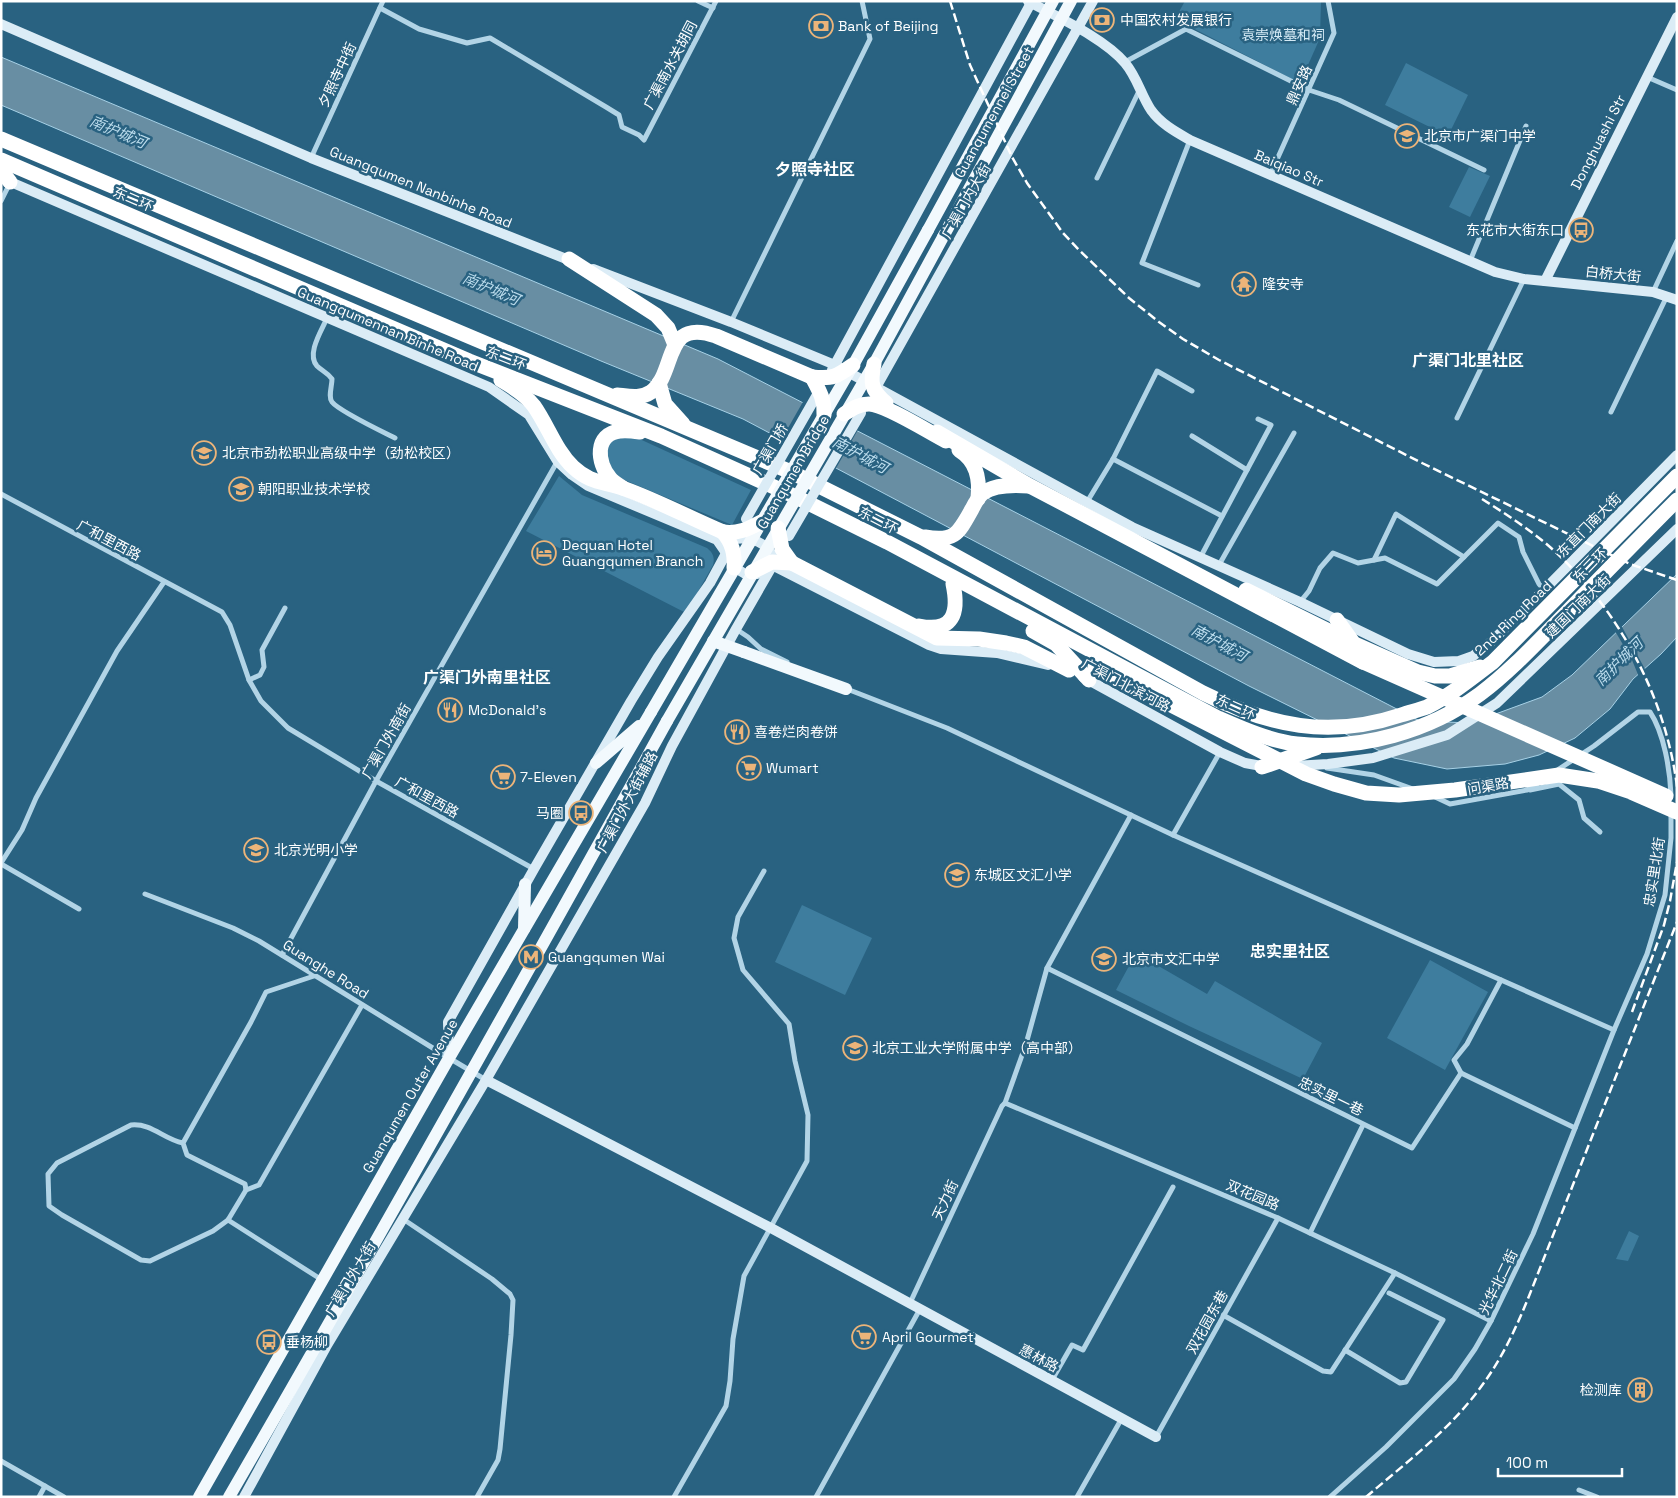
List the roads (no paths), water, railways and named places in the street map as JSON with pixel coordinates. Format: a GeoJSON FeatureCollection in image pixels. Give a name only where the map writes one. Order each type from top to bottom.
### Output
{"type":"FeatureCollection","features":[{"type":"Feature","properties":{"kind":"highway","name":"东二环"},"geometry":{"type":"LineString","coordinates":[[1,139],[790,472],[921,537],[1203,693],[1230,707],[1261,718],[1292,725],[1327,728],[1356,726],[1388,719],[1426,707],[1464,684],[1493,662]]}},
{"type":"Feature","properties":{"kind":"highway","name":"东二环"},"geometry":{"type":"LineString","coordinates":[[1,160],[468,361],[661,436],[794,496],[887,542],[1218,718],[1268,738],[1297,744],[1359,743],[1398,734],[1441,718],[1480,694],[1531,648],[1677,500]]}},
{"type":"Feature","properties":{"kind":"highway"},"geometry":{"type":"LineString","coordinates":[[568,259],[656,316],[668,328],[675,345]]}},
{"type":"Feature","properties":{"kind":"highway"},"geometry":{"type":"LineString","coordinates":[[605,394],[634,397],[651,392],[659,383],[675,345],[685,336],[694,333],[709,334],[812,377],[830,378],[853,365]]}},
{"type":"Feature","properties":{"kind":"highway"},"geometry":{"type":"LineString","coordinates":[[468,361],[510,385],[534,406],[564,457],[572,467],[595,482],[624,488]]}},
{"type":"Feature","properties":{"kind":"highway"},"geometry":{"type":"LineString","coordinates":[[874,364],[871,379],[873,389],[886,403],[1030,486],[1156,552],[1198,566],[1355,644],[1418,672],[1435,676],[1450,676],[1493,662]]}},
{"type":"Feature","properties":{"kind":"highway"},"geometry":{"type":"LineString","coordinates":[[812,377],[822,396],[824,416]]}},
{"type":"Feature","properties":{"kind":"highway"},"geometry":{"type":"LineString","coordinates":[[659,383],[665,404],[686,427]]}},
{"type":"Feature","properties":{"kind":"highway"},"geometry":{"type":"LineString","coordinates":[[844,414],[857,406],[870,404],[883,408],[958,449],[964,453],[978,473],[978,499]]}},
{"type":"Feature","properties":{"kind":"highway"},"geometry":{"type":"LineString","coordinates":[[661,436],[632,431],[619,431],[609,434],[603,440],[599,458],[611,479],[624,488],[728,536],[734,552],[734,568]]}},
{"type":"Feature","properties":{"kind":"highway","name":"2nd. Ring Road"},"geometry":{"type":"LineString","coordinates":[[1493,662],[1677,476]]}},
{"type":"Feature","properties":{"kind":"highway"},"geometry":{"type":"LineString","coordinates":[[921,537],[948,538],[960,531],[984,492],[1002,486],[1030,486]]}},
{"type":"Feature","properties":{"kind":"highway"},"geometry":{"type":"LineString","coordinates":[[1647,530],[1677,508]]}},
{"type":"Feature","properties":{"kind":"highway"},"geometry":{"type":"LineString","coordinates":[[728,536],[745,530],[753,521]]}},
{"type":"Feature","properties":{"kind":"highway"},"geometry":{"type":"LineString","coordinates":[[1132,527],[1156,552]]}},
{"type":"Feature","properties":{"kind":"highway"},"geometry":{"type":"LineString","coordinates":[[783,532],[782,549],[792,563]]}},
{"type":"Feature","properties":{"kind":"highway"},"geometry":{"type":"LineString","coordinates":[[887,542],[953,584],[1056,644],[1092,673],[1306,774],[1334,784],[1366,793],[1399,796],[1558,775],[1598,781],[1631,792],[1677,812]]}},
{"type":"Feature","properties":{"kind":"highway"},"geometry":{"type":"LineString","coordinates":[[752,572],[772,562],[792,563],[937,638],[979,639],[1024,647],[1069,670]]}},
{"type":"Feature","properties":{"kind":"highway"},"geometry":{"type":"LineString","coordinates":[[1198,566],[1363,662],[1677,801]]}},
{"type":"Feature","properties":{"kind":"highway"},"geometry":{"type":"LineString","coordinates":[[908,624],[927,628],[936,627],[950,620],[955,611],[956,599],[953,584]]}},
{"type":"Feature","properties":{"kind":"highway"},"geometry":{"type":"LineString","coordinates":[[1337,620],[1355,644]]}},
{"type":"Feature","properties":{"kind":"highway"},"geometry":{"type":"LineString","coordinates":[[1262,767],[1325,745]]}},
{"type":"Feature","properties":{"kind":"main road","name":"Guanqumennei Street"},"geometry":{"type":"LineString","coordinates":[[943,237],[1071,1]]}},
{"type":"Feature","properties":{"kind":"main road","name":"Guanqumen Bridge"},"geometry":{"type":"LineString","coordinates":[[649,716],[734,568],[753,521],[824,416],[1050,7]]}},
{"type":"Feature","properties":{"kind":"main road","name":"Guanqumen Bridge"},"geometry":{"type":"LineString","coordinates":[[472,1071],[752,572],[783,532],[844,414],[874,364],[943,237]]}},
{"type":"Feature","properties":{"kind":"main road"},"geometry":{"type":"LineString","coordinates":[[713,641],[846,689]]}},
{"type":"Feature","properties":{"kind":"main road"},"geometry":{"type":"LineString","coordinates":[[596,763],[649,716]]}},
{"type":"Feature","properties":{"kind":"main road","name":"Guanqumen Outer Avenue"},"geometry":{"type":"LineString","coordinates":[[199,1497],[449,1058],[649,716]]}},
{"type":"Feature","properties":{"kind":"main road"},"geometry":{"type":"LineString","coordinates":[[524,931],[525,884]]}},
{"type":"Feature","properties":{"kind":"main road"},"geometry":{"type":"LineString","coordinates":[[229,1497],[472,1071]]}},
{"type":"Feature","properties":{"kind":"street","name":"夕照寺中街"},"geometry":{"type":"LineString","coordinates":[[311,158],[383,1]]}},
{"type":"Feature","properties":{"kind":"street"},"geometry":{"type":"LineString","coordinates":[[698,1],[713,8]]}},
{"type":"Feature","properties":{"kind":"street","name":"广渠南水关胡同"},"geometry":{"type":"LineString","coordinates":[[380,8],[419,29],[468,43],[490,38],[606,107],[618,115],[622,127],[639,135],[644,140],[716,1]]}},
{"type":"Feature","properties":{"kind":"street"},"geometry":{"type":"LineString","coordinates":[[730,322],[870,39],[862,1]]}},
{"type":"Feature","properties":{"kind":"street","name":"广渠门内大街"},"geometry":{"type":"LineString","coordinates":[[783,532],[876,388],[1094,1]]}},
{"type":"Feature","properties":{"kind":"street","name":"鼎安路"},"geometry":{"type":"LineString","coordinates":[[1270,174],[1334,33],[1328,1]]}},
{"type":"Feature","properties":{"kind":"street"},"geometry":{"type":"LineString","coordinates":[[835,365],[1030,2]]}},
{"type":"Feature","properties":{"kind":"street","name":"Baiqiao Str"},"geometry":{"type":"LineString","coordinates":[[1030,2],[1050,7],[1062,20],[1079,28],[1124,62],[1134,75],[1151,110],[1156,116],[1167,126],[1190,140],[1495,272],[1524,279],[1545,281]]}},
{"type":"Feature","properties":{"kind":"street","name":"Donghuashi Str"},"geometry":{"type":"LineString","coordinates":[[1545,281],[1677,17]]}},
{"type":"Feature","properties":{"kind":"street","name":"Guangqumen Nanbinhe Road"},"geometry":{"type":"LineString","coordinates":[[1,24],[311,158],[835,365],[876,388]]}},
{"type":"Feature","properties":{"kind":"street"},"geometry":{"type":"LineString","coordinates":[[1124,62],[1186,29],[1309,90],[1338,100],[1484,170]]}},
{"type":"Feature","properties":{"kind":"street"},"geometry":{"type":"LineString","coordinates":[[1647,77],[1677,90]]}},
{"type":"Feature","properties":{"kind":"street"},"geometry":{"type":"LineString","coordinates":[[1097,178],[1140,89]]}},
{"type":"Feature","properties":{"kind":"street"},"geometry":{"type":"LineString","coordinates":[[1470,261],[1526,126]]}},
{"type":"Feature","properties":{"kind":"street"},"geometry":{"type":"LineString","coordinates":[[1190,140],[1142,263],[1198,286]]}},
{"type":"Feature","properties":{"kind":"street"},"geometry":{"type":"LineString","coordinates":[[1,201],[4,177]]}},
{"type":"Feature","properties":{"kind":"street","name":"Guangqumennan Binhe Road"},"geometry":{"type":"LineString","coordinates":[[4,177],[488,387],[529,415],[558,462],[572,476],[588,486],[717,540],[737,569],[748,575],[755,575],[774,563]]}},
{"type":"Feature","properties":{"kind":"street"},"geometry":{"type":"LineString","coordinates":[[1652,292],[1677,241]]}},
{"type":"Feature","properties":{"kind":"street"},"geometry":{"type":"LineString","coordinates":[[1457,418],[1524,279]]}},
{"type":"Feature","properties":{"kind":"street","name":"白桥大街"},"geometry":{"type":"LineString","coordinates":[[1545,281],[1652,292],[1672,298]]}},
{"type":"Feature","properties":{"kind":"street"},"geometry":{"type":"LineString","coordinates":[[1611,412],[1672,298]]}},
{"type":"Feature","properties":{"kind":"street"},"geometry":{"type":"LineString","coordinates":[[327,318],[314,349],[313,357],[317,366],[327,372],[332,379],[330,397],[332,402],[341,409],[395,438]]}},
{"type":"Feature","properties":{"kind":"street","name":"广渠门桥"},"geometry":{"type":"LineString","coordinates":[[753,521],[818,393],[835,365]]}},
{"type":"Feature","properties":{"kind":"street"},"geometry":{"type":"LineString","coordinates":[[1087,502],[1113,459],[1157,371],[1192,391]]}},
{"type":"Feature","properties":{"kind":"street"},"geometry":{"type":"LineString","coordinates":[[876,388],[1087,502],[1198,566],[1219,565],[1337,620]]}},
{"type":"Feature","properties":{"kind":"street"},"geometry":{"type":"LineString","coordinates":[[1198,566],[1270,425],[1258,419]]}},
{"type":"Feature","properties":{"kind":"street"},"geometry":{"type":"LineString","coordinates":[[1219,565],[1294,433]]}},
{"type":"Feature","properties":{"kind":"street"},"geometry":{"type":"LineString","coordinates":[[1192,436],[1247,470]]}},
{"type":"Feature","properties":{"kind":"street","name":"东直门南大街"},"geometry":{"type":"LineString","coordinates":[[1337,620],[1422,660],[1434,662],[1459,661],[1473,656],[1491,642],[1544,590],[1677,455]]}},
{"type":"Feature","properties":{"kind":"street"},"geometry":{"type":"LineString","coordinates":[[1113,459],[1222,516]]}},
{"type":"Feature","properties":{"kind":"street","name":"广渠门外南街"},"geometry":{"type":"LineString","coordinates":[[282,954],[376,781],[558,462]]}},
{"type":"Feature","properties":{"kind":"street","name":"广和里西路"},"geometry":{"type":"LineString","coordinates":[[1,494],[222,612],[230,625],[249,680],[261,701],[288,728],[376,781],[534,869]]}},
{"type":"Feature","properties":{"kind":"street"},"geometry":{"type":"LineString","coordinates":[[1374,560],[1396,514],[1464,557]]}},
{"type":"Feature","properties":{"kind":"street"},"geometry":{"type":"LineString","coordinates":[[1300,602],[1309,591],[1320,568],[1333,553],[1358,563],[1384,558],[1438,584],[1498,523],[1519,537],[1523,552],[1544,590]]}},
{"type":"Feature","properties":{"kind":"street","name":"建国门南大街"},"geometry":{"type":"LineString","coordinates":[[1328,764],[1373,758],[1447,735],[1497,702],[1677,529]]}},
{"type":"Feature","properties":{"kind":"street","name":"广渠门外大街辅路"},"geometry":{"type":"LineString","coordinates":[[486,1080],[645,803],[672,746],[774,563],[783,532]]}},
{"type":"Feature","properties":{"kind":"street"},"geometry":{"type":"LineString","coordinates":[[449,1058],[448,1022],[525,884],[658,657],[710,583],[726,552],[728,536]]}},
{"type":"Feature","properties":{"kind":"street","name":"广渠门北滨河路"},"geometry":{"type":"LineString","coordinates":[[728,536],[754,540],[770,550],[774,563],[935,647],[949,650],[997,653],[1026,658],[1069,670],[1092,673],[1220,752],[1245,763],[1262,767],[1328,764]]}},
{"type":"Feature","properties":{"kind":"street"},"geometry":{"type":"LineString","coordinates":[[79,909],[1,864],[22,830],[36,798],[118,651],[164,582]]}},
{"type":"Feature","properties":{"kind":"street"},"geometry":{"type":"LineString","coordinates":[[249,680],[260,675],[264,667],[262,650],[286,608]]}},
{"type":"Feature","properties":{"kind":"street"},"geometry":{"type":"LineString","coordinates":[[736,629],[761,649],[846,689],[947,728],[1172,835],[1614,1030]]}},
{"type":"Feature","properties":{"kind":"street","name":"问渠路"},"geometry":{"type":"LineString","coordinates":[[1312,765],[1374,776],[1418,790],[1450,804],[1527,790],[1594,746],[1638,712],[1650,712]]}},
{"type":"Feature","properties":{"kind":"street","name":"忠实里北街"},"geometry":{"type":"LineString","coordinates":[[1614,1030],[1647,954],[1665,895],[1671,838],[1670,782],[1656,722],[1650,712]]}},
{"type":"Feature","properties":{"kind":"street"},"geometry":{"type":"LineString","coordinates":[[1172,835],[1220,752]]}},
{"type":"Feature","properties":{"kind":"street"},"geometry":{"type":"LineString","coordinates":[[1527,790],[1559,784],[1579,800],[1584,818],[1600,832]]}},
{"type":"Feature","properties":{"kind":"street","name":"天力街"},"geometry":{"type":"LineString","coordinates":[[910,1303],[1003,1104],[1026,1044],[1047,968],[1131,815]]}},
{"type":"Feature","properties":{"kind":"street"},"geometry":{"type":"LineString","coordinates":[[674,1497],[726,1406],[730,1381],[732,1339],[744,1276],[808,1161],[808,1115],[795,1061],[789,1024],[743,970],[734,938],[738,917],[764,871]]}},
{"type":"Feature","properties":{"kind":"street","name":"Guanghe Road"},"geometry":{"type":"LineString","coordinates":[[145,894],[233,928],[282,954],[314,976],[486,1080]]}},
{"type":"Feature","properties":{"kind":"street","name":"忠实里一巷"},"geometry":{"type":"LineString","coordinates":[[1047,968],[1412,1148],[1461,1073]]}},
{"type":"Feature","properties":{"kind":"street"},"geometry":{"type":"LineString","coordinates":[[246,1190],[245,1184],[238,1179],[187,1155],[183,1143],[266,992],[314,976]]}},
{"type":"Feature","properties":{"kind":"street"},"geometry":{"type":"LineString","coordinates":[[1502,980],[1467,1044],[1454,1060],[1461,1073],[1575,1128]]}},
{"type":"Feature","properties":{"kind":"street"},"geometry":{"type":"LineString","coordinates":[[183,1143],[176,1142],[147,1126],[140,1124],[130,1125],[57,1163],[48,1174],[49,1206],[141,1260],[150,1261],[213,1231],[228,1220],[246,1190],[259,1185],[362,1005]]}},
{"type":"Feature","properties":{"kind":"street","name":"光华北二街"},"geometry":{"type":"LineString","coordinates":[[1330,1497],[1386,1446],[1454,1379],[1475,1349],[1491,1321],[1533,1234],[1614,1030]]}},
{"type":"Feature","properties":{"kind":"street","name":"广渠门外大街"},"geometry":{"type":"LineString","coordinates":[[244,1497],[326,1347],[486,1080]]}},
{"type":"Feature","properties":{"kind":"street","name":"惠林路"},"geometry":{"type":"LineString","coordinates":[[486,1080],[771,1228],[1156,1437]]}},
{"type":"Feature","properties":{"kind":"street","name":"双花园路"},"geometry":{"type":"LineString","coordinates":[[1003,1104],[1278,1218],[1491,1321]]}},
{"type":"Feature","properties":{"kind":"street"},"geometry":{"type":"LineString","coordinates":[[1310,1233],[1363,1125]]}},
{"type":"Feature","properties":{"kind":"street"},"geometry":{"type":"LineString","coordinates":[[1052,1380],[1072,1345],[1083,1350],[1173,1187]]}},
{"type":"Feature","properties":{"kind":"street","name":"双花园东巷"},"geometry":{"type":"LineString","coordinates":[[1156,1437],[1278,1218]]}},
{"type":"Feature","properties":{"kind":"street"},"geometry":{"type":"LineString","coordinates":[[402,1219],[492,1279],[510,1294],[513,1300],[498,1460],[477,1497]]}},
{"type":"Feature","properties":{"kind":"street"},"geometry":{"type":"LineString","coordinates":[[228,1220],[322,1280]]}},
{"type":"Feature","properties":{"kind":"street"},"geometry":{"type":"LineString","coordinates":[[1223,1315],[1323,1371],[1330,1372],[1394,1273]]}},
{"type":"Feature","properties":{"kind":"street"},"geometry":{"type":"LineString","coordinates":[[1345,1350],[1400,1383],[1406,1382],[1443,1320],[1389,1293]]}},
{"type":"Feature","properties":{"kind":"street"},"geometry":{"type":"LineString","coordinates":[[816,1497],[920,1309]]}},
{"type":"Feature","properties":{"kind":"street"},"geometry":{"type":"LineString","coordinates":[[1077,1497],[1122,1418]]}},
{"type":"Feature","properties":{"kind":"street"},"geometry":{"type":"LineString","coordinates":[[1,1461],[64,1497]]}},
{"type":"Feature","properties":{"kind":"street"},"geometry":{"type":"LineString","coordinates":[[39,1497],[45,1486]]}},
{"type":"Feature","properties":{"kind":"street"},"geometry":{"type":"LineString","coordinates":[[1578,1490],[1596,1497]]}},
{"type":"Feature","properties":{"kind":"water","name":"南护城河"},"geometry":{"type":"Polygon","coordinates":[[[1,57],[718,359],[1420,721],[1471,723],[1542,697],[1572,675],[1677,574],[1677,637],[1633,679],[1610,709],[1575,738],[1539,755],[1505,764],[1447,769],[1394,758],[1249,686],[743,419],[601,361],[1,105],[1,57]]]}},
{"type":"Feature","properties":{"kind":"railway"},"geometry":{"type":"LineString","coordinates":[[950,1],[970,65],[1012,157],[1027,183],[1063,233],[1079,250],[1129,298],[1159,322],[1183,339],[1219,360],[1422,463],[1630,564],[1677,580]]}},
{"type":"Feature","properties":{"kind":"railway"},"geometry":{"type":"LineString","coordinates":[[1482,499],[1550,547],[1575,571],[1617,626],[1635,656],[1662,720],[1671,753],[1677,787]]}},
{"type":"Feature","properties":{"kind":"railway"},"geometry":{"type":"LineString","coordinates":[[1632,1012],[1664,925],[1677,862]]}},
{"type":"Feature","properties":{"kind":"railway"},"geometry":{"type":"LineString","coordinates":[[1366,1497],[1443,1430],[1471,1400],[1502,1354],[1518,1323],[1677,922]]}},
{"type":"Feature","properties":{"kind":"place","name":"中国农村发展银行"},"geometry":{"type":"Point","coordinates":[1102,20]}},
{"type":"Feature","properties":{"kind":"place","name":"Bank of Beijing"},"geometry":{"type":"Point","coordinates":[821,26]}},
{"type":"Feature","properties":{"kind":"place","name":"北京市广渠门中学"},"geometry":{"type":"Point","coordinates":[1407,136]}},
{"type":"Feature","properties":{"kind":"place","name":"东花市大街东口"},"geometry":{"type":"Point","coordinates":[1581,230]}},
{"type":"Feature","properties":{"kind":"place","name":"隆安寺"},"geometry":{"type":"Point","coordinates":[1244,284]}},
{"type":"Feature","properties":{"kind":"place","name":"北京市劲松职业高级中学（劲松校区）"},"geometry":{"type":"Point","coordinates":[204,453]}},
{"type":"Feature","properties":{"kind":"place","name":"朝阳职业技术学校"},"geometry":{"type":"Point","coordinates":[241,489]}},
{"type":"Feature","properties":{"kind":"place","name":"Dequan Hotel Guangqumen Branch"},"geometry":{"type":"Point","coordinates":[544,553]}},
{"type":"Feature","properties":{"kind":"place","name":"McDonald's"},"geometry":{"type":"Point","coordinates":[450,710]}},
{"type":"Feature","properties":{"kind":"place","name":"喜卷烂肉卷饼"},"geometry":{"type":"Point","coordinates":[737,732]}},
{"type":"Feature","properties":{"kind":"place","name":"Wumart"},"geometry":{"type":"Point","coordinates":[749,768]}},
{"type":"Feature","properties":{"kind":"place","name":"7-Eleven"},"geometry":{"type":"Point","coordinates":[503,777]}},
{"type":"Feature","properties":{"kind":"place","name":"马圈"},"geometry":{"type":"Point","coordinates":[581,813]}},
{"type":"Feature","properties":{"kind":"place","name":"北京光明小学"},"geometry":{"type":"Point","coordinates":[256,850]}},
{"type":"Feature","properties":{"kind":"place","name":"东城区文汇小学"},"geometry":{"type":"Point","coordinates":[957,875]}},
{"type":"Feature","properties":{"kind":"place","name":"Guangqumen Wai"},"geometry":{"type":"Point","coordinates":[531,957]}},
{"type":"Feature","properties":{"kind":"place","name":"北京市文汇中学"},"geometry":{"type":"Point","coordinates":[1104,959]}},
{"type":"Feature","properties":{"kind":"place","name":"北京工业大学附属中学（高中部）"},"geometry":{"type":"Point","coordinates":[855,1048]}},
{"type":"Feature","properties":{"kind":"place","name":"April Gourmet"},"geometry":{"type":"Point","coordinates":[864,1337]}},
{"type":"Feature","properties":{"kind":"place","name":"垂杨柳"},"geometry":{"type":"Point","coordinates":[269,1342]}},
{"type":"Feature","properties":{"kind":"place","name":"检测库"},"geometry":{"type":"Point","coordinates":[1640,1390]}},
{"type":"Feature","properties":{"kind":"district","name":"夕照寺社区"},"geometry":{"type":"Point","coordinates":[815,169]}},
{"type":"Feature","properties":{"kind":"district","name":"广渠门北里社区"},"geometry":{"type":"Point","coordinates":[1468,360]}},
{"type":"Feature","properties":{"kind":"district","name":"广渠门外南里社区"},"geometry":{"type":"Point","coordinates":[487,677]}},
{"type":"Feature","properties":{"kind":"district","name":"忠实里社区"},"geometry":{"type":"Point","coordinates":[1290,951]}},
{"type":"Feature","properties":{"kind":"park label","name":"袁崇焕墓和祠"},"geometry":{"type":"Point","coordinates":[1283,35]}}]}
